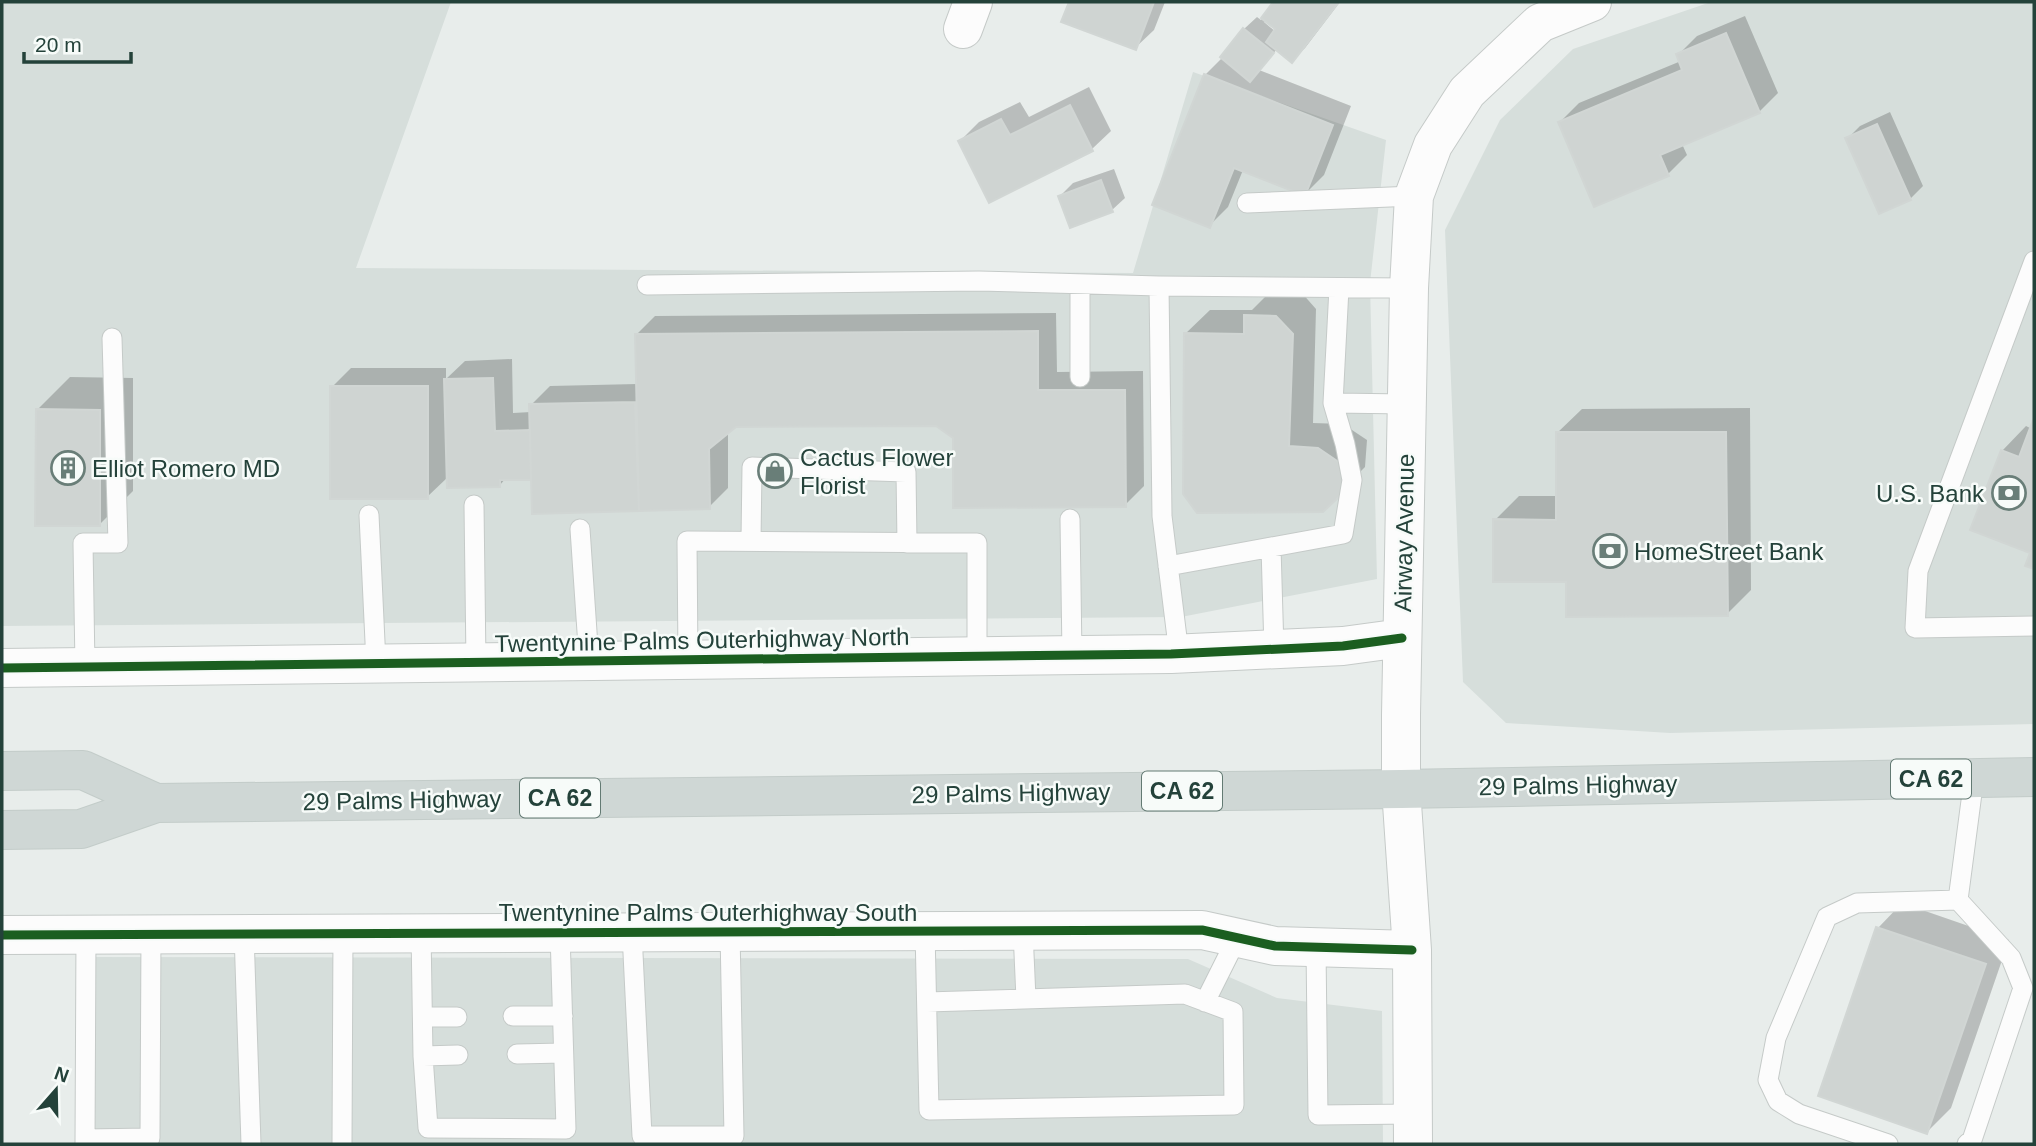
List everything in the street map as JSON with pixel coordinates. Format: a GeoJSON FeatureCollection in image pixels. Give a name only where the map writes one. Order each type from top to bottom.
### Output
{"type":"FeatureCollection","features":[{"type":"Feature","properties":{"kind":"main road","name":"29 Palms Highway"},"geometry":{"type":"LineString","coordinates":[[2,771],[83,770],[156,803]]}},
{"type":"Feature","properties":{"kind":"main road","name":"29 Palms Highway"},"geometry":{"type":"LineString","coordinates":[[2,830],[81,829],[156,803],[1401,789],[2034,777]]}},
{"type":"Feature","properties":{"kind":"street","name":"Airway Avenue"},"geometry":{"type":"LineString","coordinates":[[1413,1129],[1412,950],[1401,789],[1409,288],[1414,196],[1433,145],[1467,92],[1540,23],[1592,2]]}},
{"type":"Feature","properties":{"kind":"street","name":"Twentynine Palms Outerhighway North"},"geometry":{"type":"LineString","coordinates":[[2,668],[1179,654],[1343,646],[1402,638]]}},
{"type":"Feature","properties":{"kind":"street","name":"Twentynine Palms Outerhighway South"},"geometry":{"type":"LineString","coordinates":[[2,935],[1202,930],[1275,946],[1412,950]]}},
{"type":"Feature","properties":{"kind":"lane"},"geometry":{"type":"LineString","coordinates":[[1247,203],[1414,196]]}},
{"type":"Feature","properties":{"kind":"lane"},"geometry":{"type":"LineString","coordinates":[[2034,261],[1918,571],[1915,628],[2034,626]]}},
{"type":"Feature","properties":{"kind":"lane"},"geometry":{"type":"LineString","coordinates":[[647,285],[979,281],[1409,288]]}},
{"type":"Feature","properties":{"kind":"lane"},"geometry":{"type":"LineString","coordinates":[[1080,284],[1080,377]]}},
{"type":"Feature","properties":{"kind":"lane"},"geometry":{"type":"LineString","coordinates":[[1158,286],[1162,516],[1179,654]]}},
{"type":"Feature","properties":{"kind":"lane"},"geometry":{"type":"LineString","coordinates":[[1168,566],[1343,534],[1352,480],[1333,403],[1339,288]]}},
{"type":"Feature","properties":{"kind":"lane"},"geometry":{"type":"LineString","coordinates":[[85,667],[83,543],[118,543],[112,338]]}},
{"type":"Feature","properties":{"kind":"lane"},"geometry":{"type":"LineString","coordinates":[[1333,403],[1407,404]]}},
{"type":"Feature","properties":{"kind":"lane"},"geometry":{"type":"LineString","coordinates":[[751,541],[752,467],[906,472],[907,542]]}},
{"type":"Feature","properties":{"kind":"lane"},"geometry":{"type":"LineString","coordinates":[[474,505],[476,662]]}},
{"type":"Feature","properties":{"kind":"lane"},"geometry":{"type":"LineString","coordinates":[[369,514],[376,663]]}},
{"type":"Feature","properties":{"kind":"lane"},"geometry":{"type":"LineString","coordinates":[[1070,519],[1072,655]]}},
{"type":"Feature","properties":{"kind":"lane"},"geometry":{"type":"LineString","coordinates":[[580,529],[589,661]]}},
{"type":"Feature","properties":{"kind":"lane"},"geometry":{"type":"LineString","coordinates":[[688,660],[687,541],[977,543],[977,656]]}},
{"type":"Feature","properties":{"kind":"lane"},"geometry":{"type":"LineString","coordinates":[[1271,547],[1274,650]]}},
{"type":"Feature","properties":{"kind":"lane"},"geometry":{"type":"LineString","coordinates":[[1958,900],[1974,778]]}},
{"type":"Feature","properties":{"kind":"lane"},"geometry":{"type":"LineString","coordinates":[[1888,1144],[1798,1114],[1778,1101],[1768,1080],[1776,1038],[1827,917],[1857,903],[1958,900],[2011,958],[2024,988],[1972,1140],[1967,1144]]}},
{"type":"Feature","properties":{"kind":"lane"},"geometry":{"type":"LineString","coordinates":[[925,931],[926,1002],[929,1110],[1234,1105],[1233,1012],[1185,994],[926,1002]]}},
{"type":"Feature","properties":{"kind":"lane"},"geometry":{"type":"LineString","coordinates":[[1023,931],[1026,999]]}},
{"type":"Feature","properties":{"kind":"lane"},"geometry":{"type":"LineString","coordinates":[[421,932],[423,1056],[428,1136],[568,1137],[560,933]]}},
{"type":"Feature","properties":{"kind":"lane"},"geometry":{"type":"LineString","coordinates":[[632,933],[642,1136],[734,1136],[730,932]]}},
{"type":"Feature","properties":{"kind":"lane"},"geometry":{"type":"LineString","coordinates":[[86,934],[85,1142],[150,1138],[151,933]]}},
{"type":"Feature","properties":{"kind":"lane"},"geometry":{"type":"LineString","coordinates":[[244,933],[251,1144]]}},
{"type":"Feature","properties":{"kind":"lane"},"geometry":{"type":"LineString","coordinates":[[342,1144],[343,933]]}},
{"type":"Feature","properties":{"kind":"lane"},"geometry":{"type":"LineString","coordinates":[[1205,1002],[1237,938]]}},
{"type":"Feature","properties":{"kind":"lane"},"geometry":{"type":"LineString","coordinates":[[1316,948],[1318,1115],[1413,1129]]}},
{"type":"Feature","properties":{"kind":"lane"},"geometry":{"type":"LineString","coordinates":[[513,1016],[563,1016]]}},
{"type":"Feature","properties":{"kind":"lane"},"geometry":{"type":"LineString","coordinates":[[423,1017],[457,1017]]}},
{"type":"Feature","properties":{"kind":"lane"},"geometry":{"type":"LineString","coordinates":[[517,1054],[564,1053]]}},
{"type":"Feature","properties":{"kind":"lane"},"geometry":{"type":"LineString","coordinates":[[423,1056],[457,1055]]}},
{"type":"Feature","properties":{"kind":"shaded area"},"geometry":{"type":"Polygon","coordinates":[[[2,2],[451,2],[356,268],[1133,273],[1193,72],[1386,140],[1370,283],[1377,579],[1181,617],[2,626],[2,2]]]}},
{"type":"Feature","properties":{"kind":"shaded area"},"geometry":{"type":"Polygon","coordinates":[[[1711,2],[2034,2],[2034,724],[1670,733],[1506,723],[1463,682],[1445,230],[1500,120],[1573,49],[1711,2]]]}},
{"type":"Feature","properties":{"kind":"shaded area"},"geometry":{"type":"Polygon","coordinates":[[[88,957],[1188,959],[1277,998],[1382,1011],[1383,1144],[92,1144],[88,957]]]}},
{"type":"Feature","properties":{"kind":"building"},"geometry":{"type":"Polygon","coordinates":[[[1069,2],[1154,2],[1136,50],[1061,22],[1069,2]]]}},
{"type":"Feature","properties":{"kind":"building"},"geometry":{"type":"Polygon","coordinates":[[[1273,2],[1339,2],[1292,63],[1266,42],[1275,29],[1261,18],[1273,2]]]}},
{"type":"Feature","properties":{"kind":"building"},"geometry":{"type":"Polygon","coordinates":[[[1243,28],[1274,53],[1250,82],[1220,57],[1243,28]]]}},
{"type":"Feature","properties":{"kind":"building"},"geometry":{"type":"Polygon","coordinates":[[[1726,33],[1760,113],[1660,155],[1669,176],[1594,207],[1558,122],[1682,70],[1676,54],[1726,33]]]}},
{"type":"Feature","properties":{"kind":"building"},"geometry":{"type":"Polygon","coordinates":[[[1204,74],[1333,125],[1305,196],[1234,168],[1210,228],[1152,205],[1204,74]]]}},
{"type":"Feature","properties":{"kind":"building"},"geometry":{"type":"Polygon","coordinates":[[[1070,105],[1093,151],[989,203],[958,141],[1001,119],[1010,135],[1070,105]]]}},
{"type":"Feature","properties":{"kind":"building"},"geometry":{"type":"Polygon","coordinates":[[[1877,124],[1911,200],[1879,214],[1845,138],[1877,124]]]}},
{"type":"Feature","properties":{"kind":"building"},"geometry":{"type":"Polygon","coordinates":[[[1101,180],[1113,212],[1070,228],[1058,196],[1101,180]]]}},
{"type":"Feature","properties":{"kind":"building"},"geometry":{"type":"Polygon","coordinates":[[[1244,315],[1276,316],[1293,334],[1289,446],[1318,448],[1343,465],[1342,494],[1323,512],[1197,513],[1183,494],[1184,333],[1244,334],[1244,315]]]}},
{"type":"Feature","properties":{"kind":"building"},"geometry":{"type":"Polygon","coordinates":[[[1038,331],[1038,390],[1125,390],[1126,507],[953,508],[953,438],[936,426],[736,427],[709,449],[710,509],[639,511],[635,334],[1038,331]]]}},
{"type":"Feature","properties":{"kind":"building"},"geometry":{"type":"Polygon","coordinates":[[[493,378],[495,431],[530,430],[531,480],[500,480],[500,487],[447,488],[444,379],[493,378]]]}},
{"type":"Feature","properties":{"kind":"building"},"geometry":{"type":"Polygon","coordinates":[[[330,386],[428,386],[428,499],[330,499],[330,386]]]}},
{"type":"Feature","properties":{"kind":"building"},"geometry":{"type":"Polygon","coordinates":[[[635,402],[639,511],[532,514],[529,404],[635,402]]]}},
{"type":"Feature","properties":{"kind":"building","name":"Elliot Romero MD"},"geometry":{"type":"Polygon","coordinates":[[[36,409],[100,410],[100,526],[35,526],[36,409]]]}},
{"type":"Feature","properties":{"kind":"building","name":"U.S. Bank"},"geometry":{"type":"Polygon","coordinates":[[[2033,420],[2034,569],[2025,566],[2030,553],[1970,530],[2001,450],[2019,457],[2033,420]]]}},
{"type":"Feature","properties":{"kind":"building","name":"HomeStreet Bank"},"geometry":{"type":"Polygon","coordinates":[[[1556,432],[1726,432],[1728,616],[1566,617],[1566,582],[1493,582],[1493,519],[1556,520],[1556,432]]]}},
{"type":"Feature","properties":{"kind":"building"},"geometry":{"type":"Polygon","coordinates":[[[1876,927],[1986,964],[1927,1134],[1818,1096],[1876,927]]]}},
{"type":"Feature","properties":{"kind":"cycle path"},"geometry":{"type":"LineString","coordinates":[[2,668],[1171,654],[1343,646],[1402,638]]}},
{"type":"Feature","properties":{"kind":"cycle path"},"geometry":{"type":"LineString","coordinates":[[2,935],[1202,930],[1275,946],[1412,950]]}},
{"type":"Feature","properties":{"kind":"place","name":"Elliot Romero MD"},"geometry":{"type":"Point","coordinates":[68,468]}},
{"type":"Feature","properties":{"kind":"place","name":"Cactus Flower Florist"},"geometry":{"type":"Point","coordinates":[775,471]}},
{"type":"Feature","properties":{"kind":"place","name":"U.S. Bank"},"geometry":{"type":"Point","coordinates":[2009,493]}},
{"type":"Feature","properties":{"kind":"place","name":"HomeStreet Bank"},"geometry":{"type":"Point","coordinates":[1610,551]}}]}
